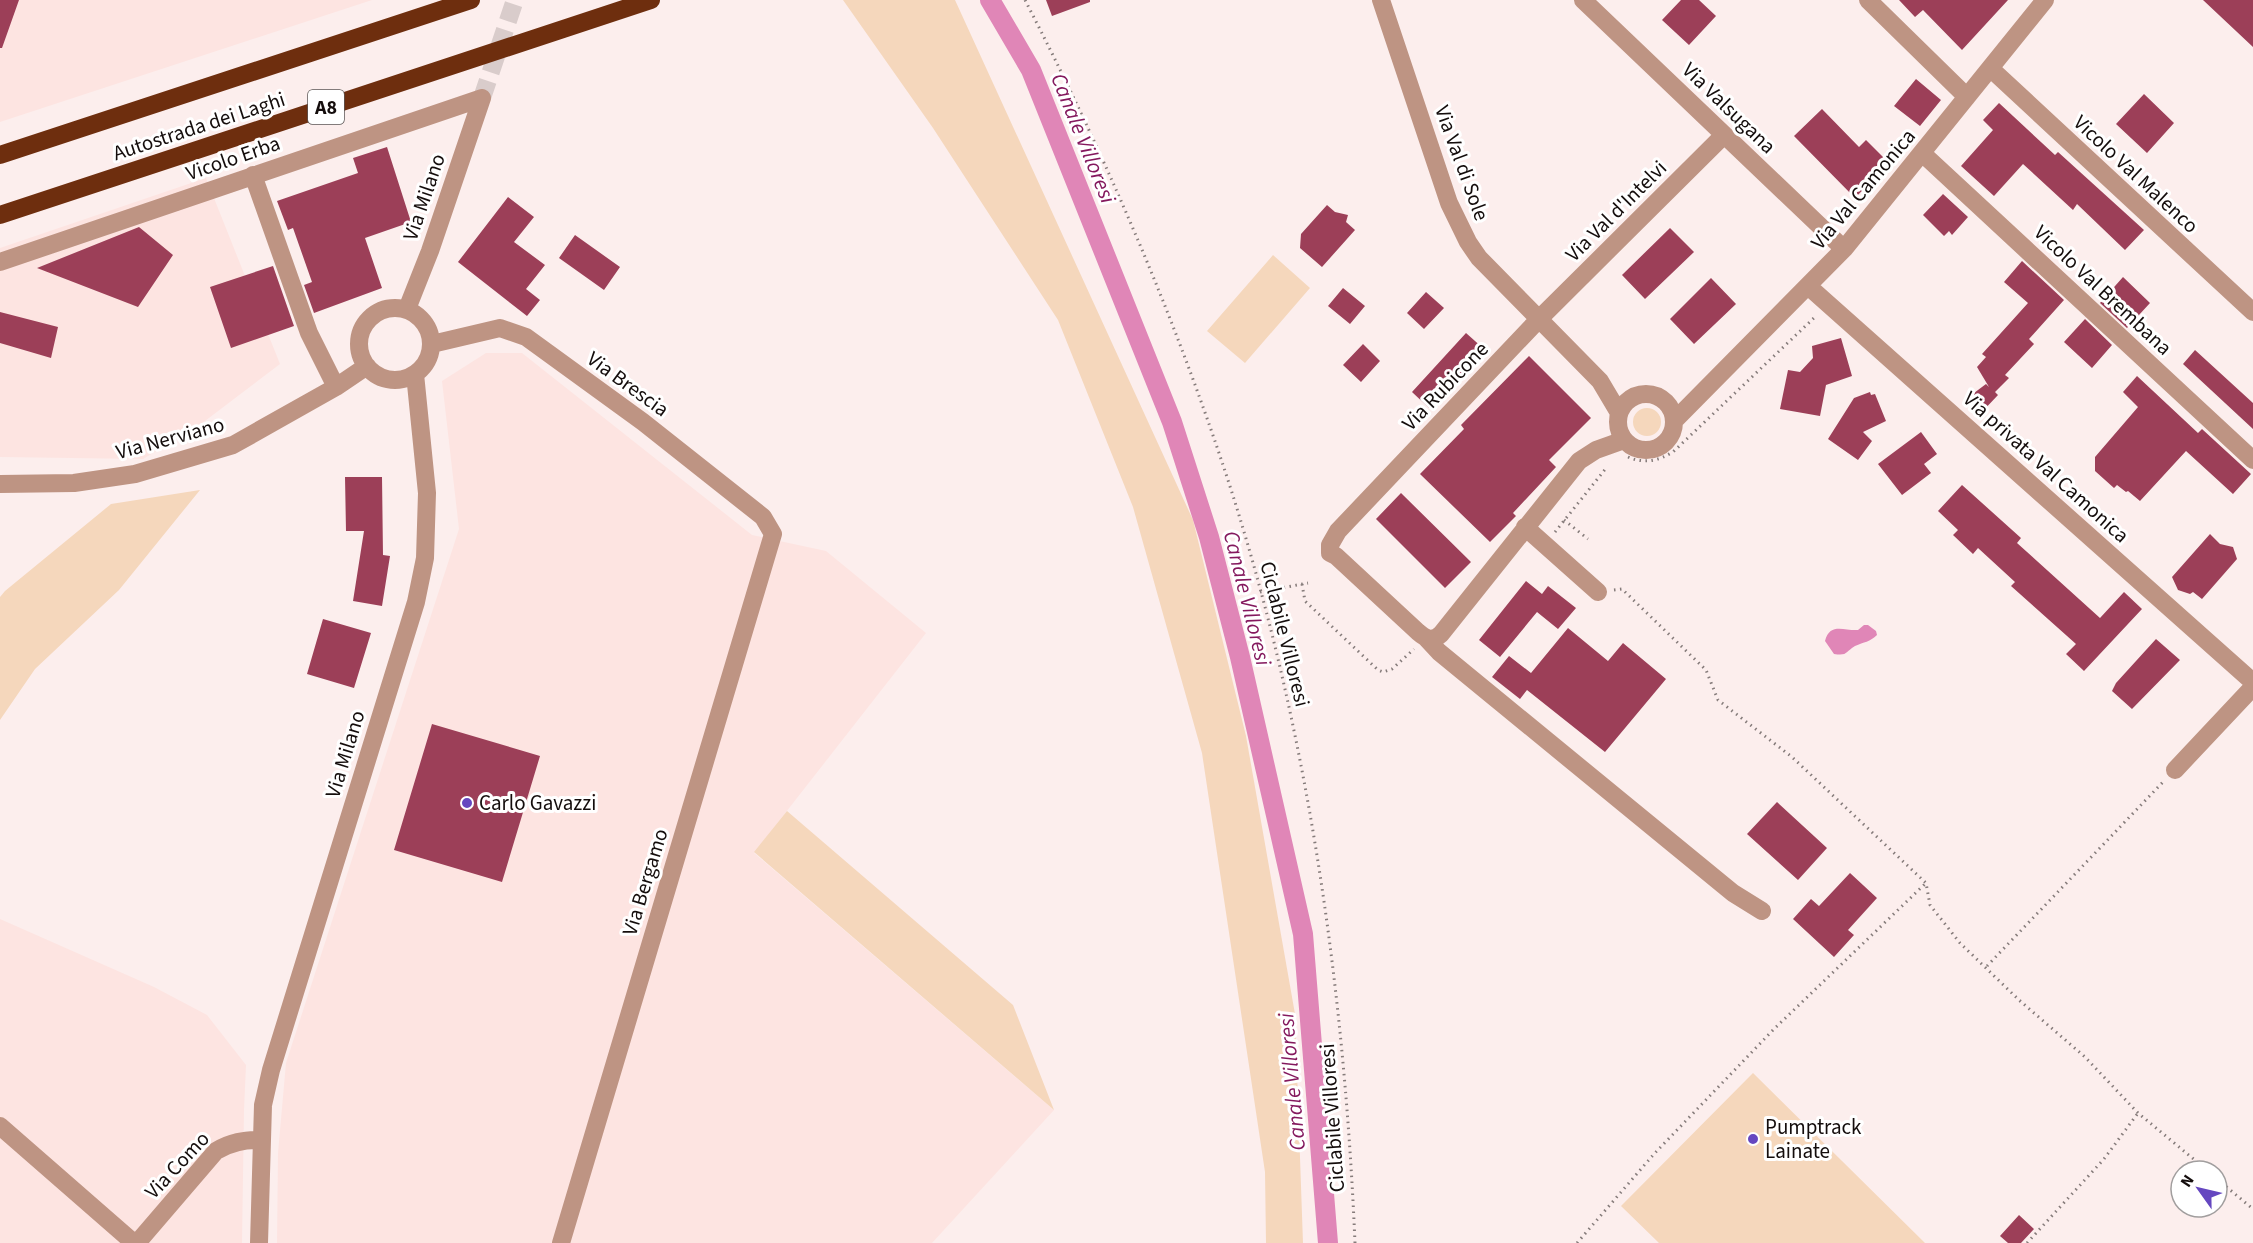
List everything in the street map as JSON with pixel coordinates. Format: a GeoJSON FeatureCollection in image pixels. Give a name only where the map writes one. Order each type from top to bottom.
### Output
{"type":"FeatureCollection","features":[{"type":"Feature","properties":{"kind":"highway","name":"Autostrada dei Laghi"},"geometry":{"type":"LineString","coordinates":[[0,155],[471,0]]}},
{"type":"Feature","properties":{"kind":"highway","name":"Autostrada dei Laghi"},"geometry":{"type":"LineString","coordinates":[[0,215],[651,0]]}},
{"type":"Feature","properties":{"kind":"street","name":"Via Val di Sole"},"geometry":{"type":"LineString","coordinates":[[1381,0],[1449,203],[1465,236],[1479,258],[1540,318]]}},
{"type":"Feature","properties":{"kind":"street","name":"Via Valsugana"},"geometry":{"type":"LineString","coordinates":[[1583,0],[1844,249]]}},
{"type":"Feature","properties":{"kind":"street"},"geometry":{"type":"LineString","coordinates":[[1868,0],[1967,97]]}},
{"type":"Feature","properties":{"kind":"street","name":"Via Val Camonica"},"geometry":{"type":"LineString","coordinates":[[1675,420],[1700,392],[1844,249],[2045,0]]}},
{"type":"Feature","properties":{"kind":"street","name":"Vicolo Val Malenco"},"geometry":{"type":"LineString","coordinates":[[1990,68],[2253,312]]}},
{"type":"Feature","properties":{"kind":"street","name":"Vicolo Erba"},"geometry":{"type":"LineString","coordinates":[[0,262],[482,98]]}},
{"type":"Feature","properties":{"kind":"street","name":"Via Milano"},"geometry":{"type":"LineString","coordinates":[[407,309],[430,251],[482,98]]}},
{"type":"Feature","properties":{"kind":"street","name":"Via Val d'Intelvi"},"geometry":{"type":"LineString","coordinates":[[1540,318],[1724,135]]}},
{"type":"Feature","properties":{"kind":"street","name":"Vicolo Val Brembana"},"geometry":{"type":"LineString","coordinates":[[1922,153],[2253,460]]}},
{"type":"Feature","properties":{"kind":"street"},"geometry":{"type":"LineString","coordinates":[[253,176],[309,333],[336,387]]}},
{"type":"Feature","properties":{"kind":"street","name":"Via privata Val Camonica"},"geometry":{"type":"LineString","coordinates":[[1808,286],[2253,682]]}},
{"type":"Feature","properties":{"kind":"street"},"geometry":{"type":"LineString","coordinates":[[387,308],[407,309],[415,313],[428,326],[432,344],[430,356],[424,366],[406,379],[384,378],[374,374],[367,366],[359,347],[363,327],[377,312],[387,308]]}},
{"type":"Feature","properties":{"kind":"street"},"geometry":{"type":"LineString","coordinates":[[1540,318],[1600,381],[1619,417],[1618,427],[1622,449]]}},
{"type":"Feature","properties":{"kind":"street","name":"Via Rubicone"},"geometry":{"type":"LineString","coordinates":[[1422,635],[1330,552],[1330,545],[1338,531],[1540,318]]}},
{"type":"Feature","properties":{"kind":"street","name":"Via Brescia"},"geometry":{"type":"LineString","coordinates":[[432,344],[500,328],[526,337],[643,422],[763,518],[773,534]]}},
{"type":"Feature","properties":{"kind":"street","name":"Via Nerviano"},"geometry":{"type":"LineString","coordinates":[[0,484],[74,483],[135,474],[233,446],[336,387],[367,366]]}},
{"type":"Feature","properties":{"kind":"street","name":"Via Milano"},"geometry":{"type":"LineString","coordinates":[[259,1243],[263,1105],[271,1070],[416,602],[425,558],[427,493],[415,374]]}},
{"type":"Feature","properties":{"kind":"street"},"geometry":{"type":"LineString","coordinates":[[1600,381],[1631,398]]}},
{"type":"Feature","properties":{"kind":"street","name":"Via Val Camonica"},"geometry":{"type":"LineString","coordinates":[[1666,402],[1688,398],[1700,392]]}},
{"type":"Feature","properties":{"kind":"street"},"geometry":{"type":"LineString","coordinates":[[1422,635],[1433,639],[1441,634],[1575,465],[1596,450],[1631,398],[1638,395],[1654,395],[1666,402],[1673,413],[1675,420],[1671,437],[1657,449],[1596,450]]}},
{"type":"Feature","properties":{"kind":"street"},"geometry":{"type":"LineString","coordinates":[[1525,527],[1598,592]]}},
{"type":"Feature","properties":{"kind":"street","name":"Via Bergamo"},"geometry":{"type":"LineString","coordinates":[[561,1243],[773,534]]}},
{"type":"Feature","properties":{"kind":"street"},"geometry":{"type":"LineString","coordinates":[[1422,635],[1439,652],[1732,892],[1762,911]]}},
{"type":"Feature","properties":{"kind":"street"},"geometry":{"type":"LineString","coordinates":[[2175,770],[2253,687]]}},
{"type":"Feature","properties":{"kind":"street"},"geometry":{"type":"LineString","coordinates":[[0,1126],[136,1243]]}},
{"type":"Feature","properties":{"kind":"street","name":"Via Como"},"geometry":{"type":"LineString","coordinates":[[136,1243],[216,1150],[230,1143],[261,1140]]}},
{"type":"Feature","properties":{"kind":"path","name":"Ciclabile Villoresi"},"geometry":{"type":"LineString","coordinates":[[1026,0],[1071,88],[1138,236],[1226,475],[1260,592],[1308,802],[1330,938],[1344,1056],[1355,1243]]}},
{"type":"Feature","properties":{"kind":"path"},"geometry":{"type":"LineString","coordinates":[[1622,449],[1653,461],[1673,452],[1828,304]]}},
{"type":"Feature","properties":{"kind":"path"},"geometry":{"type":"LineString","coordinates":[[1554,533],[1609,464]]}},
{"type":"Feature","properties":{"kind":"path"},"geometry":{"type":"LineString","coordinates":[[1564,520],[1588,539]]}},
{"type":"Feature","properties":{"kind":"path"},"geometry":{"type":"LineString","coordinates":[[1260,592],[1308,583]]}},
{"type":"Feature","properties":{"kind":"path"},"geometry":{"type":"LineString","coordinates":[[1302,584],[1302,598],[1378,670],[1383,672],[1392,669],[1422,635]]}},
{"type":"Feature","properties":{"kind":"path"},"geometry":{"type":"LineString","coordinates":[[1598,592],[1622,590],[1706,670],[1718,700],[1792,757],[1926,883],[1930,905],[1960,943],[2019,1000],[2085,1057],[2138,1113],[2194,1159]]}},
{"type":"Feature","properties":{"kind":"path"},"geometry":{"type":"LineString","coordinates":[[1987,967],[2175,770]]}},
{"type":"Feature","properties":{"kind":"path"},"geometry":{"type":"LineString","coordinates":[[1577,1243],[1654,1154],[1773,1029],[1926,883]]}},
{"type":"Feature","properties":{"kind":"path"},"geometry":{"type":"LineString","coordinates":[[2027,1243],[2104,1159],[2138,1113]]}},
{"type":"Feature","properties":{"kind":"path"},"geometry":{"type":"LineString","coordinates":[[2229,1189],[2253,1209]]}},
{"type":"Feature","properties":{"kind":"shaded area"},"geometry":{"type":"Polygon","coordinates":[[[0,0],[372,0],[0,122],[0,0]]]}},
{"type":"Feature","properties":{"kind":"shaded area"},"geometry":{"type":"Polygon","coordinates":[[[843,0],[955,0],[1193,520],[1246,736],[1295,1014],[1303,1243],[1266,1243],[1265,1172],[1202,753],[1133,507],[1058,320],[933,128],[843,0]]]}},
{"type":"Feature","properties":{"kind":"shaded area"},"geometry":{"type":"Polygon","coordinates":[[[206,178],[280,364],[201,424],[143,459],[0,457],[0,248],[206,178]]]}},
{"type":"Feature","properties":{"kind":"shaded area"},"geometry":{"type":"Polygon","coordinates":[[[1273,255],[1310,288],[1245,363],[1207,331],[1273,255]]]}},
{"type":"Feature","properties":{"kind":"shaded area"},"geometry":{"type":"Polygon","coordinates":[[[486,353],[522,353],[752,535],[826,551],[926,633],[754,853],[1054,1110],[932,1243],[277,1243],[278,1153],[286,1063],[459,529],[442,381],[486,353]]]}},
{"type":"Feature","properties":{"kind":"shaded area"},"geometry":{"type":"Polygon","coordinates":[[[1647,408],[1657,412],[1661,422],[1657,432],[1647,436],[1637,432],[1633,422],[1637,412],[1647,408]]]}},
{"type":"Feature","properties":{"kind":"shaded area"},"geometry":{"type":"Polygon","coordinates":[[[200,490],[119,590],[35,669],[0,720],[0,597],[5,591],[111,504],[200,490]]]}},
{"type":"Feature","properties":{"kind":"shaded area"},"geometry":{"type":"Polygon","coordinates":[[[1864,625],[1876,631],[1877,635],[1844,654],[1834,654],[1825,641],[1830,631],[1834,629],[1858,630],[1864,625]]]}},
{"type":"Feature","properties":{"kind":"shaded area"},"geometry":{"type":"Polygon","coordinates":[[[787,811],[1013,1005],[1054,1110],[754,852],[787,811]]]}},
{"type":"Feature","properties":{"kind":"shaded area"},"geometry":{"type":"Polygon","coordinates":[[[0,919],[154,987],[207,1015],[246,1065],[242,1243],[0,1243],[0,919]]]}},
{"type":"Feature","properties":{"kind":"shaded area","name":"Pumptrack Lainate"},"geometry":{"type":"Polygon","coordinates":[[[1753,1073],[1925,1243],[1659,1243],[1621,1206],[1753,1073]]]}},
{"type":"Feature","properties":{"kind":"building"},"geometry":{"type":"Polygon","coordinates":[[[0,0],[19,0],[2,48],[0,48],[0,0]]]}},
{"type":"Feature","properties":{"kind":"building"},"geometry":{"type":"Polygon","coordinates":[[[1046,0],[1090,0],[1090,2],[1052,16],[1046,0]]]}},
{"type":"Feature","properties":{"kind":"building"},"geometry":{"type":"Polygon","coordinates":[[[1681,0],[1699,0],[1716,16],[1689,45],[1662,20],[1681,0]]]}},
{"type":"Feature","properties":{"kind":"building"},"geometry":{"type":"Polygon","coordinates":[[[1899,0],[2008,0],[1962,50],[1923,10],[1915,17],[1899,0]]]}},
{"type":"Feature","properties":{"kind":"building"},"geometry":{"type":"Polygon","coordinates":[[[2203,0],[2253,0],[2253,47],[2203,0]]]}},
{"type":"Feature","properties":{"kind":"building"},"geometry":{"type":"Polygon","coordinates":[[[1916,79],[1941,100],[1920,126],[1894,106],[1916,79]]]}},
{"type":"Feature","properties":{"kind":"building"},"geometry":{"type":"Polygon","coordinates":[[[2144,94],[2174,123],[2147,153],[2116,124],[2144,94]]]}},
{"type":"Feature","properties":{"kind":"building"},"geometry":{"type":"Polygon","coordinates":[[[1999,103],[2055,155],[2058,152],[2144,230],[2125,250],[2077,204],[2073,210],[2023,164],[1994,196],[1961,166],[1993,130],[1983,120],[1999,103]]]}},
{"type":"Feature","properties":{"kind":"building"},"geometry":{"type":"Polygon","coordinates":[[[1822,109],[1859,147],[1866,140],[1889,163],[1855,198],[1794,136],[1822,109]]]}},
{"type":"Feature","properties":{"kind":"building"},"geometry":{"type":"Polygon","coordinates":[[[387,147],[411,222],[365,238],[382,288],[314,313],[304,285],[312,282],[293,228],[288,230],[277,201],[358,173],[353,158],[387,147]]]}},
{"type":"Feature","properties":{"kind":"building"},"geometry":{"type":"Polygon","coordinates":[[[1943,194],[1968,217],[1952,235],[1949,231],[1944,236],[1923,215],[1943,194]]]}},
{"type":"Feature","properties":{"kind":"building"},"geometry":{"type":"Polygon","coordinates":[[[508,197],[534,217],[514,242],[545,265],[526,289],[540,300],[527,316],[458,262],[508,197]]]}},
{"type":"Feature","properties":{"kind":"building"},"geometry":{"type":"Polygon","coordinates":[[[1327,205],[1335,212],[1348,215],[1346,222],[1355,230],[1322,267],[1300,248],[1301,234],[1327,205]]]}},
{"type":"Feature","properties":{"kind":"building"},"geometry":{"type":"Polygon","coordinates":[[[139,227],[173,255],[138,307],[37,268],[139,227]]]}},
{"type":"Feature","properties":{"kind":"building"},"geometry":{"type":"Polygon","coordinates":[[[1670,228],[1694,252],[1645,299],[1622,275],[1670,228]]]}},
{"type":"Feature","properties":{"kind":"building"},"geometry":{"type":"Polygon","coordinates":[[[575,235],[620,267],[604,290],[559,258],[575,235]]]}},
{"type":"Feature","properties":{"kind":"building"},"geometry":{"type":"Polygon","coordinates":[[[2022,261],[2064,300],[2029,339],[2034,344],[2005,375],[2009,378],[1995,392],[1998,395],[1981,413],[1966,399],[1986,384],[1989,387],[1977,367],[1986,357],[1982,354],[2028,303],[2004,282],[2022,261]]]}},
{"type":"Feature","properties":{"kind":"building"},"geometry":{"type":"Polygon","coordinates":[[[273,266],[294,326],[231,348],[210,287],[273,266]]]}},
{"type":"Feature","properties":{"kind":"building"},"geometry":{"type":"Polygon","coordinates":[[[2123,277],[2150,303],[2127,328],[2100,303],[2123,277]]]}},
{"type":"Feature","properties":{"kind":"building"},"geometry":{"type":"Polygon","coordinates":[[[1711,278],[1736,304],[1694,344],[1670,319],[1711,278]]]}},
{"type":"Feature","properties":{"kind":"building"},"geometry":{"type":"Polygon","coordinates":[[[1343,288],[1365,306],[1350,324],[1328,306],[1343,288]]]}},
{"type":"Feature","properties":{"kind":"building"},"geometry":{"type":"Polygon","coordinates":[[[1426,292],[1444,308],[1424,329],[1407,313],[1426,292]]]}},
{"type":"Feature","properties":{"kind":"building"},"geometry":{"type":"Polygon","coordinates":[[[0,312],[58,327],[51,358],[0,343],[0,312]]]}},
{"type":"Feature","properties":{"kind":"building"},"geometry":{"type":"Polygon","coordinates":[[[2085,319],[2112,345],[2092,368],[2064,342],[2085,319]]]}},
{"type":"Feature","properties":{"kind":"building"},"geometry":{"type":"Polygon","coordinates":[[[1466,333],[1484,349],[1429,408],[1412,392],[1466,333]]]}},
{"type":"Feature","properties":{"kind":"building"},"geometry":{"type":"Polygon","coordinates":[[[1841,338],[1852,376],[1826,385],[1820,416],[1780,409],[1788,370],[1800,372],[1813,358],[1812,346],[1841,338]]]}},
{"type":"Feature","properties":{"kind":"building"},"geometry":{"type":"Polygon","coordinates":[[[1363,344],[1380,361],[1361,382],[1343,365],[1363,344]]]}},
{"type":"Feature","properties":{"kind":"building"},"geometry":{"type":"Polygon","coordinates":[[[2195,350],[2253,403],[2253,429],[2183,364],[2195,350]]]}},
{"type":"Feature","properties":{"kind":"building"},"geometry":{"type":"Polygon","coordinates":[[[1529,356],[1591,418],[1549,460],[1556,467],[1513,513],[1516,516],[1490,542],[1420,474],[1464,429],[1461,425],[1529,356]]]}},
{"type":"Feature","properties":{"kind":"building"},"geometry":{"type":"Polygon","coordinates":[[[2137,376],[2198,433],[2202,429],[2251,474],[2233,494],[2186,451],[2140,501],[2117,485],[2114,488],[2095,471],[2095,457],[2138,407],[2123,392],[2137,376]]]}},
{"type":"Feature","properties":{"kind":"building"},"geometry":{"type":"Polygon","coordinates":[[[1870,392],[1871,395],[1875,394],[1886,421],[1863,432],[1872,441],[1858,460],[1828,439],[1854,398],[1870,392]]]}},
{"type":"Feature","properties":{"kind":"building"},"geometry":{"type":"Polygon","coordinates":[[[1921,432],[1937,454],[1924,464],[1931,473],[1902,495],[1878,464],[1921,432]]]}},
{"type":"Feature","properties":{"kind":"building"},"geometry":{"type":"Polygon","coordinates":[[[345,477],[382,477],[383,555],[390,556],[382,606],[353,601],[364,531],[346,531],[345,477]]]}},
{"type":"Feature","properties":{"kind":"building"},"geometry":{"type":"Polygon","coordinates":[[[1962,485],[2021,538],[2017,543],[2100,618],[2124,592],[2142,609],[2084,671],[2066,654],[2076,644],[2011,586],[2015,582],[1978,548],[1973,554],[1953,535],[1958,530],[1938,511],[1962,485]]]}},
{"type":"Feature","properties":{"kind":"building"},"geometry":{"type":"Polygon","coordinates":[[[1401,493],[1471,562],[1445,588],[1376,519],[1401,493]]]}},
{"type":"Feature","properties":{"kind":"building"},"geometry":{"type":"Polygon","coordinates":[[[2210,534],[2220,544],[2233,547],[2237,559],[2202,599],[2193,592],[2190,594],[2178,590],[2172,577],[2210,534]]]}},
{"type":"Feature","properties":{"kind":"building"},"geometry":{"type":"Polygon","coordinates":[[[1526,581],[1542,594],[1548,586],[1576,608],[1558,629],[1537,612],[1500,657],[1479,640],[1526,581]]]}},
{"type":"Feature","properties":{"kind":"building"},"geometry":{"type":"Polygon","coordinates":[[[323,619],[371,633],[354,688],[307,674],[323,619]]]}},
{"type":"Feature","properties":{"kind":"building"},"geometry":{"type":"Polygon","coordinates":[[[1568,628],[1608,661],[1623,643],[1666,679],[1605,752],[1527,690],[1520,699],[1492,677],[1509,656],[1531,673],[1568,628]]]}},
{"type":"Feature","properties":{"kind":"building"},"geometry":{"type":"Polygon","coordinates":[[[2156,639],[2180,660],[2132,709],[2112,691],[2116,683],[2156,639]]]}},
{"type":"Feature","properties":{"kind":"building","name":"Carlo Gavazzi"},"geometry":{"type":"Polygon","coordinates":[[[432,724],[540,756],[502,882],[394,850],[432,724]]]}},
{"type":"Feature","properties":{"kind":"building"},"geometry":{"type":"Polygon","coordinates":[[[1777,802],[1827,848],[1798,880],[1747,834],[1777,802]]]}},
{"type":"Feature","properties":{"kind":"building"},"geometry":{"type":"Polygon","coordinates":[[[1850,873],[1877,898],[1848,930],[1854,935],[1834,957],[1793,919],[1811,899],[1819,906],[1850,873]]]}},
{"type":"Feature","properties":{"kind":"building"},"geometry":{"type":"Polygon","coordinates":[[[2019,1215],[2034,1229],[2021,1243],[2008,1243],[2000,1236],[2019,1215]]]}},
{"type":"Feature","properties":{"kind":"waterway","name":"Canale Villoresi"},"geometry":{"type":"LineString","coordinates":[[990,0],[1031,70],[1172,422],[1209,537],[1240,657],[1303,934],[1328,1243]]}},
{"type":"Feature","properties":{"kind":"tunnel"},"geometry":{"type":"LineString","coordinates":[[482,98],[515,0]]}},
{"type":"Feature","properties":{"kind":"place","name":"Carlo Gavazzi"},"geometry":{"type":"Point","coordinates":[467,803]}},
{"type":"Feature","properties":{"kind":"place","name":"Pumptrack Lainate"},"geometry":{"type":"Point","coordinates":[1753,1139]}}]}
